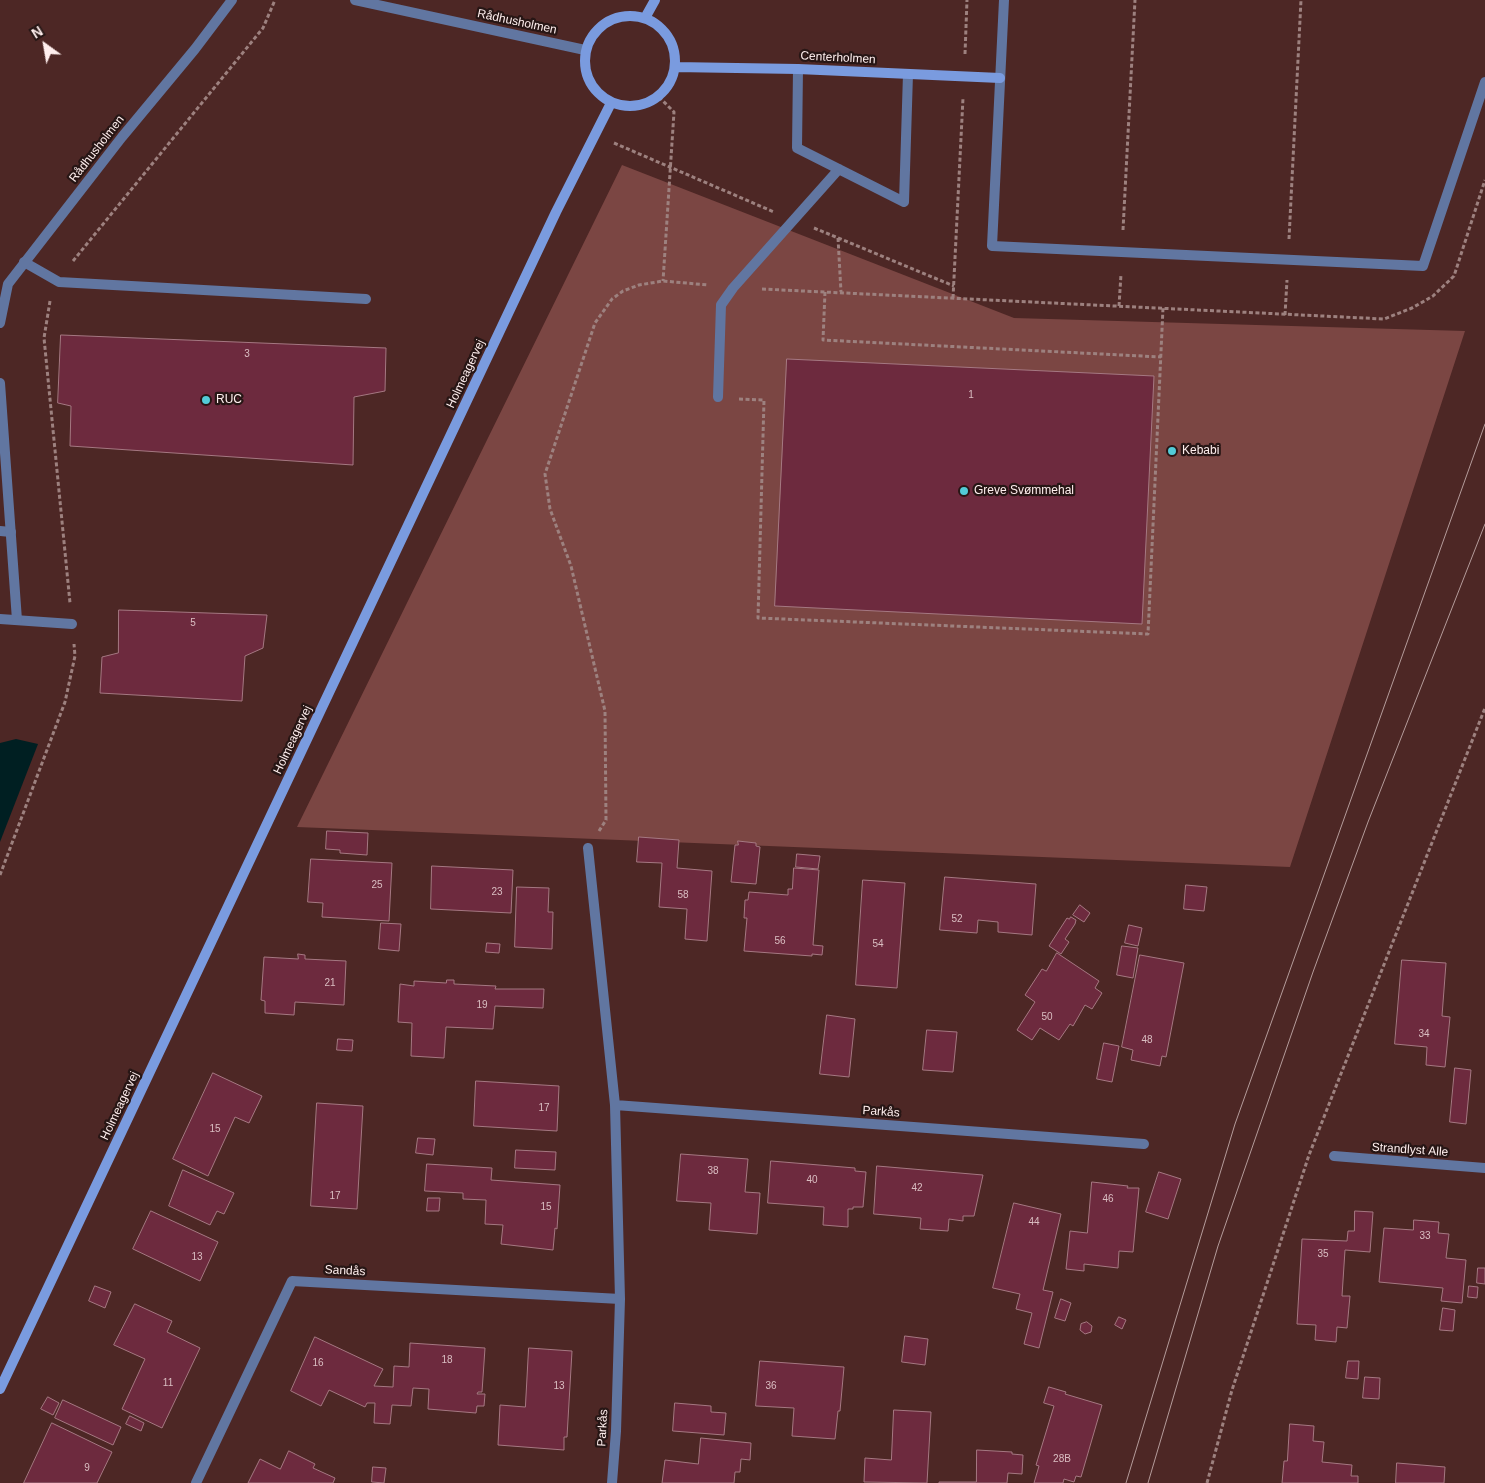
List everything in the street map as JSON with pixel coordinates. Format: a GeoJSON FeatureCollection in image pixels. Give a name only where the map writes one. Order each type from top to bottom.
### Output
{"type":"FeatureCollection","features":[{"type":"Feature","properties":{"kind":"street","name":"Rådhusholmen"},"geometry":{"type":"LineString","coordinates":[[0,323],[8,284],[122,137],[195,49],[232,0]]}},
{"type":"Feature","properties":{"kind":"street","name":"Rådhusholmen"},"geometry":{"type":"LineString","coordinates":[[355,0],[585,50]]}},
{"type":"Feature","properties":{"kind":"street"},"geometry":{"type":"LineString","coordinates":[[646,18],[654,0]]}},
{"type":"Feature","properties":{"kind":"street"},"geometry":{"type":"LineString","coordinates":[[1004,0],[992,246],[1423,266],[1485,82]]}},
{"type":"Feature","properties":{"kind":"street"},"geometry":{"type":"LineString","coordinates":[[630,15],[646,18],[659,26],[669,37],[675,52],[675,67],[670,84],[659,97],[644,105],[628,107],[611,103],[598,94],[588,81],[584,66],[585,50],[591,36],[602,25],[615,17],[630,15]]}},
{"type":"Feature","properties":{"kind":"street","name":"Centerholmen"},"geometry":{"type":"LineString","coordinates":[[675,67],[798,69],[1000,78]]}},
{"type":"Feature","properties":{"kind":"street"},"geometry":{"type":"LineString","coordinates":[[798,69],[797,148],[904,202],[908,74]]}},
{"type":"Feature","properties":{"kind":"street","name":"Holmeagervej"},"geometry":{"type":"LineString","coordinates":[[0,1389],[556,212],[611,103]]}},
{"type":"Feature","properties":{"kind":"street"},"geometry":{"type":"LineString","coordinates":[[718,397],[721,305],[733,288],[839,169]]}},
{"type":"Feature","properties":{"kind":"street"},"geometry":{"type":"LineString","coordinates":[[24,262],[59,282],[366,300]]}},
{"type":"Feature","properties":{"kind":"street"},"geometry":{"type":"LineString","coordinates":[[0,383],[5,531],[17,620]]}},
{"type":"Feature","properties":{"kind":"street"},"geometry":{"type":"LineString","coordinates":[[0,619],[72,624]]}},
{"type":"Feature","properties":{"kind":"street","name":"Parkås"},"geometry":{"type":"LineString","coordinates":[[588,848],[615,1105],[620,1299],[616,1431],[612,1483]]}},
{"type":"Feature","properties":{"kind":"street","name":"Parkås"},"geometry":{"type":"LineString","coordinates":[[615,1105],[1144,1144]]}},
{"type":"Feature","properties":{"kind":"street","name":"Strandlyst Alle"},"geometry":{"type":"LineString","coordinates":[[1334,1156],[1485,1168]]}},
{"type":"Feature","properties":{"kind":"street","name":"Sandås"},"geometry":{"type":"LineString","coordinates":[[196,1483],[292,1280],[620,1299]]}},
{"type":"Feature","properties":{"kind":"path"},"geometry":{"type":"LineString","coordinates":[[0,875],[65,702],[75,656],[44,338],[50,296],[74,258],[263,28],[274,0]]}},
{"type":"Feature","properties":{"kind":"path"},"geometry":{"type":"LineString","coordinates":[[953,298],[967,0]]}},
{"type":"Feature","properties":{"kind":"path"},"geometry":{"type":"LineString","coordinates":[[1119,306],[1135,0]]}},
{"type":"Feature","properties":{"kind":"path"},"geometry":{"type":"LineString","coordinates":[[1285,315],[1301,0]]}},
{"type":"Feature","properties":{"kind":"path"},"geometry":{"type":"LineString","coordinates":[[659,97],[674,112],[663,282]]}},
{"type":"Feature","properties":{"kind":"path"},"geometry":{"type":"LineString","coordinates":[[588,848],[606,820],[605,711],[571,566],[550,509],[545,474],[595,323],[612,299],[623,291],[639,285],[663,282],[733,288],[1384,319],[1412,308],[1433,296],[1454,276],[1485,180]]}},
{"type":"Feature","properties":{"kind":"path"},"geometry":{"type":"LineString","coordinates":[[838,238],[841,293]]}},
{"type":"Feature","properties":{"kind":"path"},"geometry":{"type":"LineString","coordinates":[[824,292],[823,340],[1161,357]]}},
{"type":"Feature","properties":{"kind":"path"},"geometry":{"type":"LineString","coordinates":[[718,397],[764,400],[758,618],[1148,634],[1163,308]]}},
{"type":"Feature","properties":{"kind":"path"},"geometry":{"type":"LineString","coordinates":[[1207,1483],[1232,1390],[1308,1155],[1485,708]]}},
{"type":"Feature","properties":{"kind":"shaded area"},"geometry":{"type":"Polygon","coordinates":[[[622,165],[1014,318],[1465,331],[1290,867],[297,827],[622,165]]]}},
{"type":"Feature","properties":{"kind":"water"},"geometry":{"type":"Polygon","coordinates":[[[16,739],[38,744],[0,842],[0,743],[16,739]]]}},
{"type":"Feature","properties":{"kind":"building","name":"RUC"},"geometry":{"type":"Polygon","coordinates":[[[61,335],[386,348],[385,391],[354,397],[353,465],[70,446],[71,406],[58,403],[61,335]]]}},
{"type":"Feature","properties":{"kind":"building","name":"Greve Svømmehal"},"geometry":{"type":"Polygon","coordinates":[[[787,359],[1154,376],[1142,624],[775,606],[787,359]]]}},
{"type":"Feature","properties":{"kind":"building"},"geometry":{"type":"Polygon","coordinates":[[[119,610],[267,615],[263,648],[245,656],[242,701],[100,693],[102,657],[118,653],[119,610]]]}},
{"type":"Feature","properties":{"kind":"building"},"geometry":{"type":"Polygon","coordinates":[[[327,831],[368,833],[367,855],[340,853],[340,850],[326,849],[327,831]]]}},
{"type":"Feature","properties":{"kind":"building"},"geometry":{"type":"Polygon","coordinates":[[[639,837],[679,840],[677,868],[712,871],[707,941],[685,939],[687,909],[659,907],[662,863],[637,862],[639,837]]]}},
{"type":"Feature","properties":{"kind":"building"},"geometry":{"type":"Polygon","coordinates":[[[738,841],[756,843],[756,846],[760,847],[756,884],[731,882],[735,845],[738,845],[738,841]]]}},
{"type":"Feature","properties":{"kind":"building"},"geometry":{"type":"Polygon","coordinates":[[[797,854],[820,856],[818,869],[796,867],[797,854]]]}},
{"type":"Feature","properties":{"kind":"building"},"geometry":{"type":"Polygon","coordinates":[[[311,859],[392,863],[389,921],[322,917],[323,903],[308,902],[311,859]]]}},
{"type":"Feature","properties":{"kind":"building"},"geometry":{"type":"Polygon","coordinates":[[[432,866],[513,870],[511,913],[431,909],[432,866]]]}},
{"type":"Feature","properties":{"kind":"building"},"geometry":{"type":"Polygon","coordinates":[[[794,868],[819,870],[813,945],[823,946],[822,955],[812,954],[812,956],[744,951],[747,918],[744,918],[745,900],[748,900],[749,892],[788,895],[788,889],[792,889],[794,868]]]}},
{"type":"Feature","properties":{"kind":"building"},"geometry":{"type":"Polygon","coordinates":[[[945,877],[1036,884],[1032,935],[998,932],[998,922],[978,920],[977,933],[940,930],[945,877]]]}},
{"type":"Feature","properties":{"kind":"building"},"geometry":{"type":"Polygon","coordinates":[[[863,880],[905,883],[897,988],[856,985],[863,880]]]}},
{"type":"Feature","properties":{"kind":"building"},"geometry":{"type":"Polygon","coordinates":[[[1186,885],[1207,887],[1204,911],[1184,909],[1186,885]]]}},
{"type":"Feature","properties":{"kind":"building"},"geometry":{"type":"Polygon","coordinates":[[[517,887],[549,888],[548,912],[553,912],[552,949],[515,947],[517,887]]]}},
{"type":"Feature","properties":{"kind":"building"},"geometry":{"type":"Polygon","coordinates":[[[1080,905],[1090,913],[1084,922],[1073,915],[1080,905]]]}},
{"type":"Feature","properties":{"kind":"building"},"geometry":{"type":"Polygon","coordinates":[[[1071,917],[1076,920],[1075,924],[1065,939],[1069,942],[1061,954],[1049,946],[1067,918],[1071,917]]]}},
{"type":"Feature","properties":{"kind":"building"},"geometry":{"type":"Polygon","coordinates":[[[381,923],[401,924],[399,951],[379,949],[381,923]]]}},
{"type":"Feature","properties":{"kind":"building"},"geometry":{"type":"Polygon","coordinates":[[[1129,925],[1142,928],[1138,946],[1125,943],[1129,925]]]}},
{"type":"Feature","properties":{"kind":"building"},"geometry":{"type":"Polygon","coordinates":[[[487,943],[500,944],[499,953],[486,952],[487,943]]]}},
{"type":"Feature","properties":{"kind":"building"},"geometry":{"type":"Polygon","coordinates":[[[1122,946],[1138,948],[1133,978],[1117,975],[1122,946]]]}},
{"type":"Feature","properties":{"kind":"building"},"geometry":{"type":"Polygon","coordinates":[[[1057,953],[1099,981],[1095,988],[1102,993],[1092,1009],[1085,1005],[1073,1026],[1070,1024],[1059,1040],[1040,1028],[1032,1040],[1017,1030],[1035,1002],[1025,995],[1042,969],[1046,971],[1057,953]]]}},
{"type":"Feature","properties":{"kind":"building"},"geometry":{"type":"Polygon","coordinates":[[[298,954],[305,955],[305,959],[346,961],[344,1005],[295,1002],[294,1015],[265,1013],[265,1001],[261,1000],[264,957],[298,959],[298,954]]]}},
{"type":"Feature","properties":{"kind":"building"},"geometry":{"type":"Polygon","coordinates":[[[1140,955],[1184,963],[1166,1057],[1162,1056],[1160,1066],[1131,1060],[1133,1050],[1122,1047],[1140,955]]]}},
{"type":"Feature","properties":{"kind":"building"},"geometry":{"type":"Polygon","coordinates":[[[1402,960],[1446,963],[1442,1016],[1450,1017],[1445,1067],[1426,1065],[1427,1047],[1395,1044],[1402,960]]]}},
{"type":"Feature","properties":{"kind":"building"},"geometry":{"type":"Polygon","coordinates":[[[447,980],[454,980],[454,984],[496,986],[495,989],[544,989],[543,1008],[495,1006],[493,1029],[446,1027],[444,1058],[411,1056],[412,1023],[398,1022],[400,984],[414,986],[414,981],[446,983],[447,980]]]}},
{"type":"Feature","properties":{"kind":"building"},"geometry":{"type":"Polygon","coordinates":[[[827,1015],[855,1019],[849,1077],[820,1074],[827,1015]]]}},
{"type":"Feature","properties":{"kind":"building"},"geometry":{"type":"Polygon","coordinates":[[[927,1030],[957,1032],[953,1072],[923,1070],[927,1030]]]}},
{"type":"Feature","properties":{"kind":"building"},"geometry":{"type":"Polygon","coordinates":[[[338,1039],[353,1040],[352,1051],[337,1050],[338,1039]]]}},
{"type":"Feature","properties":{"kind":"building"},"geometry":{"type":"Polygon","coordinates":[[[1104,1043],[1119,1046],[1112,1082],[1097,1079],[1104,1043]]]}},
{"type":"Feature","properties":{"kind":"building"},"geometry":{"type":"Polygon","coordinates":[[[1455,1068],[1471,1070],[1466,1124],[1450,1122],[1455,1068]]]}},
{"type":"Feature","properties":{"kind":"building"},"geometry":{"type":"Polygon","coordinates":[[[213,1073],[262,1096],[249,1123],[235,1117],[208,1176],[173,1159],[213,1073]]]}},
{"type":"Feature","properties":{"kind":"building"},"geometry":{"type":"Polygon","coordinates":[[[476,1081],[559,1086],[557,1131],[474,1126],[476,1081]]]}},
{"type":"Feature","properties":{"kind":"building"},"geometry":{"type":"Polygon","coordinates":[[[317,1103],[363,1106],[357,1209],[311,1206],[317,1103]]]}},
{"type":"Feature","properties":{"kind":"building"},"geometry":{"type":"Polygon","coordinates":[[[418,1138],[435,1139],[433,1155],[416,1153],[418,1138]]]}},
{"type":"Feature","properties":{"kind":"building"},"geometry":{"type":"Polygon","coordinates":[[[516,1150],[556,1152],[555,1170],[515,1168],[516,1150]]]}},
{"type":"Feature","properties":{"kind":"building"},"geometry":{"type":"Polygon","coordinates":[[[681,1154],[748,1159],[745,1192],[760,1193],[757,1234],[709,1230],[711,1203],[677,1201],[681,1154]]]}},
{"type":"Feature","properties":{"kind":"building"},"geometry":{"type":"Polygon","coordinates":[[[771,1161],[855,1168],[855,1171],[866,1172],[863,1207],[848,1209],[848,1227],[823,1225],[824,1207],[768,1203],[771,1161]]]}},
{"type":"Feature","properties":{"kind":"building"},"geometry":{"type":"Polygon","coordinates":[[[427,1164],[492,1168],[491,1180],[560,1185],[557,1229],[555,1228],[553,1250],[501,1244],[503,1225],[485,1224],[486,1200],[463,1199],[463,1193],[425,1191],[427,1164]]]}},
{"type":"Feature","properties":{"kind":"building"},"geometry":{"type":"Polygon","coordinates":[[[877,1166],[983,1175],[974,1216],[963,1216],[963,1221],[949,1219],[948,1231],[920,1229],[921,1218],[874,1214],[877,1166]]]}},
{"type":"Feature","properties":{"kind":"building"},"geometry":{"type":"Polygon","coordinates":[[[183,1170],[234,1193],[224,1214],[217,1211],[210,1225],[169,1206],[183,1170]]]}},
{"type":"Feature","properties":{"kind":"building"},"geometry":{"type":"Polygon","coordinates":[[[1159,1172],[1181,1179],[1168,1219],[1146,1212],[1159,1172]]]}},
{"type":"Feature","properties":{"kind":"building"},"geometry":{"type":"Polygon","coordinates":[[[1092,1182],[1128,1186],[1127,1188],[1139,1188],[1133,1252],[1119,1251],[1118,1268],[1084,1264],[1084,1271],[1066,1269],[1070,1231],[1087,1233],[1092,1182]]]}},
{"type":"Feature","properties":{"kind":"building"},"geometry":{"type":"Polygon","coordinates":[[[428,1198],[440,1198],[439,1211],[427,1211],[428,1198]]]}},
{"type":"Feature","properties":{"kind":"building"},"geometry":{"type":"Polygon","coordinates":[[[1014,1203],[1061,1214],[1043,1290],[1053,1292],[1039,1348],[1024,1344],[1032,1313],[1016,1309],[1020,1294],[993,1288],[1014,1203]]]}},
{"type":"Feature","properties":{"kind":"building"},"geometry":{"type":"Polygon","coordinates":[[[151,1211],[218,1242],[200,1281],[133,1249],[151,1211]]]}},
{"type":"Feature","properties":{"kind":"building"},"geometry":{"type":"Polygon","coordinates":[[[1355,1211],[1373,1212],[1370,1252],[1345,1250],[1342,1296],[1350,1296],[1347,1328],[1337,1327],[1336,1342],[1315,1340],[1316,1325],[1297,1324],[1302,1239],[1347,1241],[1348,1231],[1354,1231],[1355,1211]]]}},
{"type":"Feature","properties":{"kind":"building"},"geometry":{"type":"Polygon","coordinates":[[[1414,1220],[1439,1222],[1438,1233],[1449,1234],[1446,1258],[1466,1260],[1462,1303],[1441,1301],[1443,1288],[1379,1282],[1384,1228],[1413,1230],[1414,1220]]]}},
{"type":"Feature","properties":{"kind":"building"},"geometry":{"type":"Polygon","coordinates":[[[1478,1268],[1485,1268],[1485,1284],[1477,1283],[1478,1268]]]}},
{"type":"Feature","properties":{"kind":"building"},"geometry":{"type":"Polygon","coordinates":[[[95,1286],[111,1292],[105,1308],[89,1301],[95,1286]]]}},
{"type":"Feature","properties":{"kind":"building"},"geometry":{"type":"Polygon","coordinates":[[[1469,1286],[1478,1287],[1477,1298],[1468,1297],[1469,1286]]]}},
{"type":"Feature","properties":{"kind":"building"},"geometry":{"type":"Polygon","coordinates":[[[1061,1299],[1071,1303],[1065,1321],[1055,1318],[1061,1299]]]}},
{"type":"Feature","properties":{"kind":"building"},"geometry":{"type":"Polygon","coordinates":[[[135,1304],[172,1321],[167,1332],[200,1348],[162,1428],[122,1409],[145,1359],[114,1345],[135,1304]]]}},
{"type":"Feature","properties":{"kind":"building"},"geometry":{"type":"Polygon","coordinates":[[[1443,1308],[1455,1310],[1453,1331],[1440,1330],[1443,1308]]]}},
{"type":"Feature","properties":{"kind":"building"},"geometry":{"type":"Polygon","coordinates":[[[1119,1317],[1126,1320],[1122,1329],[1115,1325],[1119,1317]]]}},
{"type":"Feature","properties":{"kind":"building"},"geometry":{"type":"Polygon","coordinates":[[[1087,1322],[1092,1326],[1091,1332],[1085,1334],[1080,1330],[1081,1324],[1087,1322]]]}},
{"type":"Feature","properties":{"kind":"building"},"geometry":{"type":"Polygon","coordinates":[[[905,1336],[928,1339],[925,1365],[902,1362],[905,1336]]]}},
{"type":"Feature","properties":{"kind":"building"},"geometry":{"type":"Polygon","coordinates":[[[315,1337],[383,1369],[374,1386],[393,1387],[394,1366],[409,1367],[410,1343],[485,1348],[482,1392],[477,1394],[485,1394],[484,1406],[477,1406],[476,1413],[428,1409],[429,1389],[413,1388],[411,1406],[392,1405],[390,1424],[374,1423],[375,1403],[367,1403],[365,1407],[329,1390],[321,1406],[291,1391],[315,1337]]]}},
{"type":"Feature","properties":{"kind":"building"},"geometry":{"type":"Polygon","coordinates":[[[529,1348],[572,1351],[567,1437],[564,1437],[564,1450],[498,1445],[500,1405],[525,1407],[529,1348]]]}},
{"type":"Feature","properties":{"kind":"building"},"geometry":{"type":"Polygon","coordinates":[[[760,1361],[844,1367],[835,1439],[792,1436],[794,1408],[756,1406],[760,1361]]]}},
{"type":"Feature","properties":{"kind":"building"},"geometry":{"type":"Polygon","coordinates":[[[1348,1361],[1359,1361],[1358,1379],[1346,1378],[1348,1361]]]}},
{"type":"Feature","properties":{"kind":"building"},"geometry":{"type":"Polygon","coordinates":[[[1365,1377],[1380,1378],[1379,1399],[1363,1398],[1365,1377]]]}},
{"type":"Feature","properties":{"kind":"building"},"geometry":{"type":"Polygon","coordinates":[[[1049,1387],[1102,1405],[1081,1477],[1076,1476],[1074,1482],[1064,1479],[1063,1483],[1034,1483],[1039,1466],[1036,1465],[1054,1406],[1044,1403],[1049,1387]]]}},
{"type":"Feature","properties":{"kind":"building"},"geometry":{"type":"Polygon","coordinates":[[[48,1397],[59,1403],[53,1415],[41,1409],[48,1397]]]}},
{"type":"Feature","properties":{"kind":"building"},"geometry":{"type":"Polygon","coordinates":[[[63,1400],[121,1427],[113,1445],[55,1418],[63,1400]]]}},
{"type":"Feature","properties":{"kind":"building"},"geometry":{"type":"Polygon","coordinates":[[[675,1403],[711,1406],[711,1412],[726,1413],[724,1435],[673,1431],[675,1403]]]}},
{"type":"Feature","properties":{"kind":"building"},"geometry":{"type":"Polygon","coordinates":[[[894,1410],[931,1412],[927,1483],[864,1482],[865,1458],[891,1460],[894,1410]]]}},
{"type":"Feature","properties":{"kind":"building"},"geometry":{"type":"Polygon","coordinates":[[[130,1416],[144,1423],[141,1431],[126,1424],[130,1416]]]}},
{"type":"Feature","properties":{"kind":"building"},"geometry":{"type":"Polygon","coordinates":[[[52,1423],[112,1452],[97,1483],[24,1483],[52,1423]]]}},
{"type":"Feature","properties":{"kind":"building"},"geometry":{"type":"Polygon","coordinates":[[[1290,1424],[1314,1426],[1313,1441],[1324,1442],[1322,1462],[1352,1465],[1351,1476],[1358,1476],[1358,1483],[1282,1483],[1284,1461],[1287,1461],[1290,1424]]]}},
{"type":"Feature","properties":{"kind":"building"},"geometry":{"type":"Polygon","coordinates":[[[701,1438],[751,1443],[750,1460],[741,1459],[740,1472],[735,1472],[734,1483],[662,1483],[665,1460],[698,1464],[701,1438]]]}},
{"type":"Feature","properties":{"kind":"building"},"geometry":{"type":"Polygon","coordinates":[[[977,1450],[1012,1452],[1012,1454],[1023,1455],[1022,1474],[1008,1473],[1007,1483],[939,1483],[976,1482],[977,1450]]]}},
{"type":"Feature","properties":{"kind":"building"},"geometry":{"type":"Polygon","coordinates":[[[289,1451],[315,1464],[313,1468],[335,1478],[333,1483],[248,1483],[260,1459],[280,1469],[289,1451]]]}},
{"type":"Feature","properties":{"kind":"building"},"geometry":{"type":"Polygon","coordinates":[[[1397,1463],[1445,1467],[1444,1483],[1396,1483],[1397,1463]]]}},
{"type":"Feature","properties":{"kind":"building"},"geometry":{"type":"Polygon","coordinates":[[[373,1467],[386,1468],[384,1483],[372,1482],[373,1467]]]}},
{"type":"Feature","properties":{"kind":"tram line"},"geometry":{"type":"LineString","coordinates":[[1126,1483],[1235,1124],[1485,424]]}},
{"type":"Feature","properties":{"kind":"tram line"},"geometry":{"type":"LineString","coordinates":[[1148,1483],[1218,1246],[1313,972],[1368,822],[1485,524]]}},
{"type":"Feature","properties":{"kind":"place","name":"RUC"},"geometry":{"type":"Point","coordinates":[206,400]}},
{"type":"Feature","properties":{"kind":"place","name":"Kebabi"},"geometry":{"type":"Point","coordinates":[1172,451]}},
{"type":"Feature","properties":{"kind":"place","name":"Greve Svømmehal"},"geometry":{"type":"Point","coordinates":[964,491]}}]}
